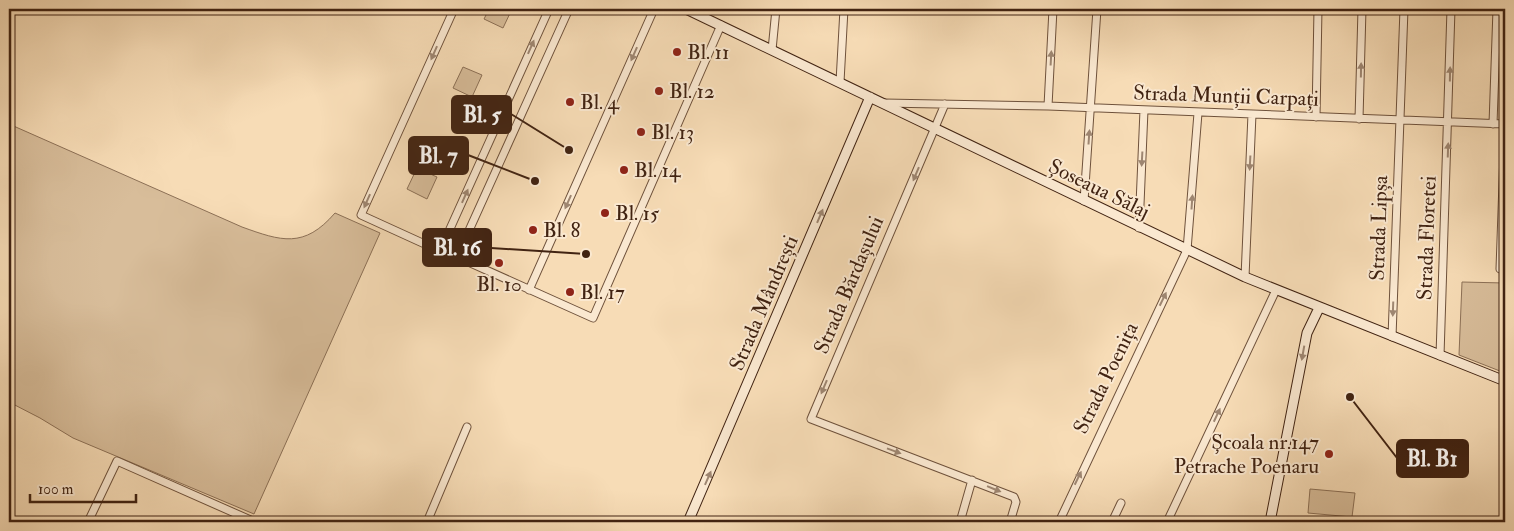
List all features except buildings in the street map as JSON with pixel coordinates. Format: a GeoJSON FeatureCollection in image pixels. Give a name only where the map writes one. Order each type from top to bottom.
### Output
{"type":"FeatureCollection","features":[{"type":"Feature","properties":{"kind":"street"},"geometry":{"type":"LineString","coordinates":[[454,9],[361,215],[440,251],[549,9]]}},
{"type":"Feature","properties":{"kind":"street"},"geometry":{"type":"LineString","coordinates":[[569,9],[457,257],[593,318],[721,26]]}},
{"type":"Feature","properties":{"kind":"street"},"geometry":{"type":"LineString","coordinates":[[529,290],[654,9]]}},
{"type":"Feature","properties":{"kind":"street","name":"Șoseaua Sălaj"},"geometry":{"type":"LineString","coordinates":[[686,9],[701,12],[721,26],[1138,228],[1245,277],[1505,381]]}},
{"type":"Feature","properties":{"kind":"street"},"geometry":{"type":"LineString","coordinates":[[772,50],[776,9]]}},
{"type":"Feature","properties":{"kind":"street"},"geometry":{"type":"LineString","coordinates":[[840,82],[844,9]]}},
{"type":"Feature","properties":{"kind":"street"},"geometry":{"type":"LineString","coordinates":[[1048,106],[1053,9]]}},
{"type":"Feature","properties":{"kind":"street"},"geometry":{"type":"LineString","coordinates":[[1084,201],[1097,9]]}},
{"type":"Feature","properties":{"kind":"street"},"geometry":{"type":"LineString","coordinates":[[1316,117],[1318,9]]}},
{"type":"Feature","properties":{"kind":"street"},"geometry":{"type":"LineString","coordinates":[[1360,119],[1362,9]]}},
{"type":"Feature","properties":{"kind":"street","name":"Strada Lipșa"},"geometry":{"type":"LineString","coordinates":[[1392,337],[1404,9]]}},
{"type":"Feature","properties":{"kind":"street","name":"Strada Floretei"},"geometry":{"type":"LineString","coordinates":[[1440,356],[1449,122],[1451,9]]}},
{"type":"Feature","properties":{"kind":"street"},"geometry":{"type":"LineString","coordinates":[[1492,124],[1497,9]]}},
{"type":"Feature","properties":{"kind":"street","name":"Strada Mândrești"},"geometry":{"type":"LineString","coordinates":[[688,522],[870,97]]}},
{"type":"Feature","properties":{"kind":"street","name":"Strada Munții Carpați"},"geometry":{"type":"LineString","coordinates":[[882,103],[1048,106],[1505,124]]}},
{"type":"Feature","properties":{"kind":"street"},"geometry":{"type":"LineString","coordinates":[[935,129],[945,104]]}},
{"type":"Feature","properties":{"kind":"street"},"geometry":{"type":"LineString","coordinates":[[1138,228],[1144,110]]}},
{"type":"Feature","properties":{"kind":"street"},"geometry":{"type":"LineString","coordinates":[[1187,250],[1198,113]]}},
{"type":"Feature","properties":{"kind":"street"},"geometry":{"type":"LineString","coordinates":[[1245,277],[1252,114]]}},
{"type":"Feature","properties":{"kind":"street"},"geometry":{"type":"LineString","coordinates":[[1500,269],[1505,124]]}},
{"type":"Feature","properties":{"kind":"street","name":"Strada Bărdașului"},"geometry":{"type":"LineString","coordinates":[[935,129],[811,416],[814,421],[972,480]]}},
{"type":"Feature","properties":{"kind":"street","name":"Strada Poenița"},"geometry":{"type":"LineString","coordinates":[[1058,522],[1187,250]]}},
{"type":"Feature","properties":{"kind":"street"},"geometry":{"type":"LineString","coordinates":[[1167,522],[1276,290]]}},
{"type":"Feature","properties":{"kind":"street"},"geometry":{"type":"LineString","coordinates":[[1270,522],[1307,333],[1319,308]]}},
{"type":"Feature","properties":{"kind":"street"},"geometry":{"type":"LineString","coordinates":[[427,522],[467,426]]}},
{"type":"Feature","properties":{"kind":"street"},"geometry":{"type":"LineString","coordinates":[[88,522],[117,461],[255,522]]}},
{"type":"Feature","properties":{"kind":"street"},"geometry":{"type":"LineString","coordinates":[[960,522],[972,480],[1014,497],[1016,502],[1010,522]]}},
{"type":"Feature","properties":{"kind":"street"},"geometry":{"type":"LineString","coordinates":[[1112,522],[1121,503]]}},
{"type":"Feature","properties":{"kind":"shaded area"},"geometry":{"type":"Polygon","coordinates":[[[489,9],[512,9],[503,28],[484,19],[489,9]]]}},
{"type":"Feature","properties":{"kind":"shaded area"},"geometry":{"type":"Polygon","coordinates":[[[463,67],[482,75],[472,97],[453,88],[463,67]]]}},
{"type":"Feature","properties":{"kind":"shaded area"},"geometry":{"type":"Polygon","coordinates":[[[9,124],[242,227],[269,236],[292,239],[302,237],[324,225],[335,213],[380,233],[254,514],[73,438],[9,402],[9,124]]]}},
{"type":"Feature","properties":{"kind":"shaded area"},"geometry":{"type":"Polygon","coordinates":[[[417,168],[437,177],[427,199],[407,189],[417,168]]]}},
{"type":"Feature","properties":{"kind":"shaded area"},"geometry":{"type":"Polygon","coordinates":[[[1462,282],[1505,283],[1505,373],[1459,355],[1462,282]]]}},
{"type":"Feature","properties":{"kind":"shaded area"},"geometry":{"type":"Polygon","coordinates":[[[1310,489],[1355,493],[1352,517],[1308,513],[1310,489]]]}},
{"type":"Feature","properties":{"kind":"place","name":"Bl. 11"},"geometry":{"type":"Point","coordinates":[677,52]}},
{"type":"Feature","properties":{"kind":"place","name":"Bl. 12"},"geometry":{"type":"Point","coordinates":[659,91]}},
{"type":"Feature","properties":{"kind":"place","name":"Bl. 4"},"geometry":{"type":"Point","coordinates":[570,102]}},
{"type":"Feature","properties":{"kind":"place","name":"Bl. 13"},"geometry":{"type":"Point","coordinates":[641,132]}},
{"type":"Feature","properties":{"kind":"place","name":"Bl. 5"},"geometry":{"type":"Point","coordinates":[569,150]}},
{"type":"Feature","properties":{"kind":"place","name":"Bl. 14"},"geometry":{"type":"Point","coordinates":[624,170]}},
{"type":"Feature","properties":{"kind":"place","name":"Bl. 7"},"geometry":{"type":"Point","coordinates":[535,181]}},
{"type":"Feature","properties":{"kind":"place","name":"Bl. 15"},"geometry":{"type":"Point","coordinates":[605,213]}},
{"type":"Feature","properties":{"kind":"place","name":"Bl. 8"},"geometry":{"type":"Point","coordinates":[533,230]}},
{"type":"Feature","properties":{"kind":"place","name":"Bl. 16"},"geometry":{"type":"Point","coordinates":[586,254]}},
{"type":"Feature","properties":{"kind":"place","name":"Bl. 10"},"geometry":{"type":"Point","coordinates":[499,263]}},
{"type":"Feature","properties":{"kind":"place","name":"Bl. 17"},"geometry":{"type":"Point","coordinates":[570,292]}},
{"type":"Feature","properties":{"kind":"place","name":"Bl. B1"},"geometry":{"type":"Point","coordinates":[1350,397]}},
{"type":"Feature","properties":{"kind":"place","name":"Școala nr.147 Petrache Poenaru"},"geometry":{"type":"Point","coordinates":[1329,454]}}]}
